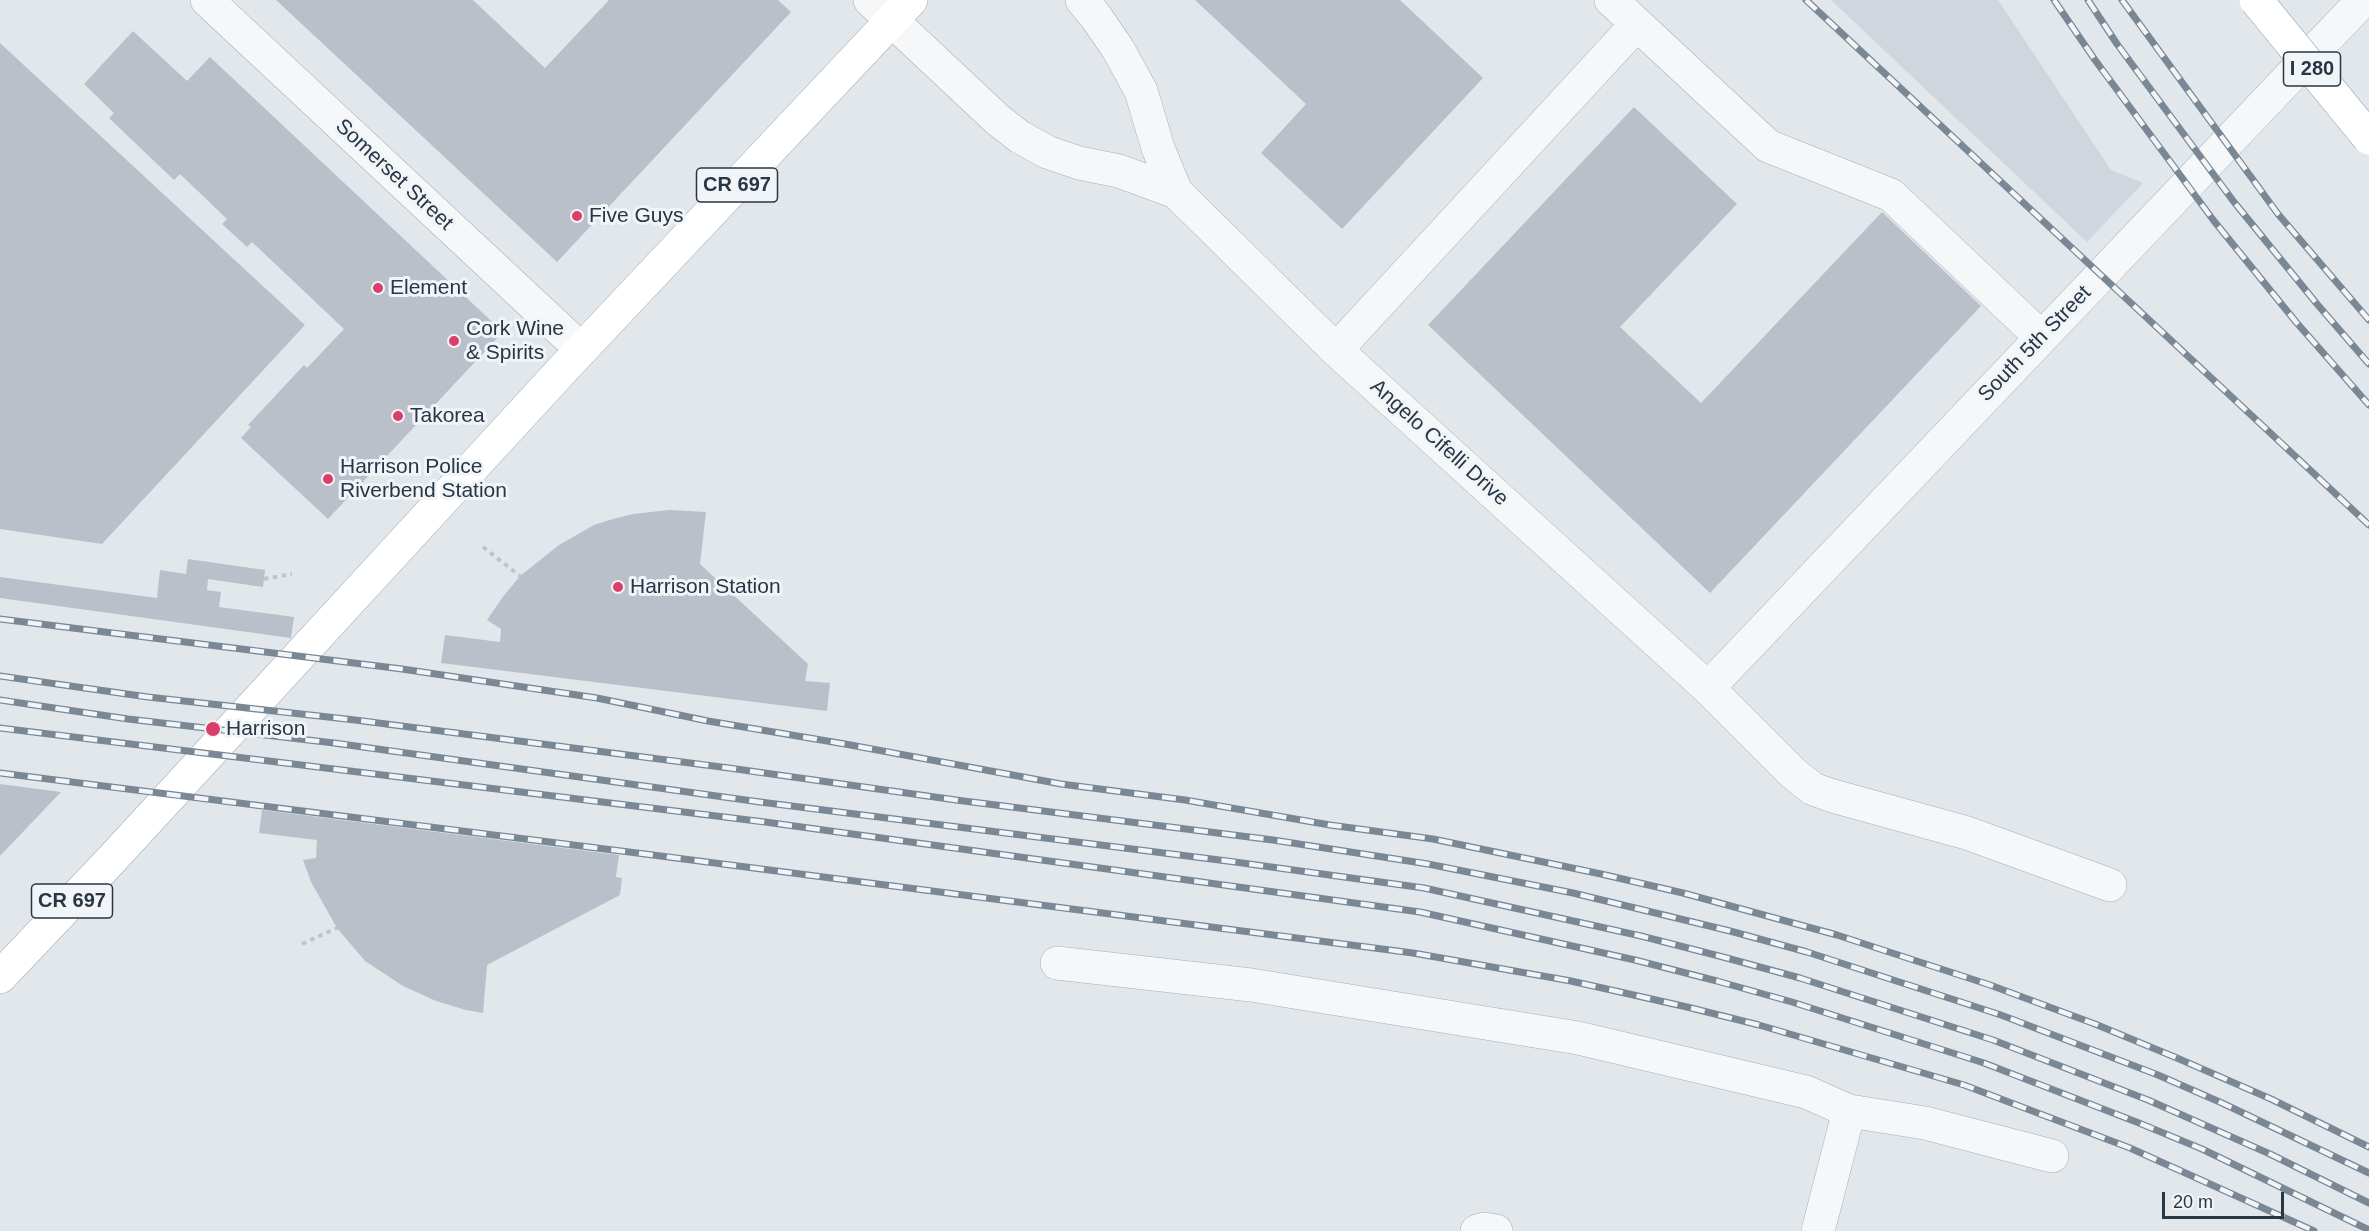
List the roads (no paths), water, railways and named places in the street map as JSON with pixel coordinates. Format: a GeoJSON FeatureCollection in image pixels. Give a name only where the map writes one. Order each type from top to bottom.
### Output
{"type":"FeatureCollection","features":[{"type":"Feature","properties":{"kind":"main road","name":"I 280"},"geometry":{"type":"LineString","coordinates":[[2256,0],[2369,138]]}},
{"type":"Feature","properties":{"kind":"main road","name":"CR 697"},"geometry":{"type":"LineString","coordinates":[[0,977],[136,833],[573,358],[891,7]]}},
{"type":"Feature","properties":{"kind":"street","name":"Somerset Street"},"geometry":{"type":"LineString","coordinates":[[207,0],[573,358]]}},
{"type":"Feature","properties":{"kind":"street","name":"Angelo Cifelli Drive"},"geometry":{"type":"LineString","coordinates":[[1082,0],[1118,49],[1141,91],[1158,148],[1176,192],[1336,350],[1708,688],[1768,750],[1813,789],[1967,833],[2110,885]]}},
{"type":"Feature","properties":{"kind":"street"},"geometry":{"type":"LineString","coordinates":[[1611,0],[1768,146],[1891,195],[2041,337]]}},
{"type":"Feature","properties":{"kind":"street","name":"South 5th Street"},"geometry":{"type":"LineString","coordinates":[[1708,688],[2363,0]]}},
{"type":"Feature","properties":{"kind":"street","name":"Angelo Cifelli Drive"},"geometry":{"type":"LineString","coordinates":[[891,7],[998,120],[1020,137],[1047,152],[1079,163],[1119,171],[1176,192]]}},
{"type":"Feature","properties":{"kind":"street"},"geometry":{"type":"LineString","coordinates":[[1336,350],[1637,24]]}},
{"type":"Feature","properties":{"kind":"street"},"geometry":{"type":"LineString","coordinates":[[1057,963],[1251,985],[1578,1038],[1806,1092],[1849,1111],[1925,1123],[2052,1156]]}},
{"type":"Feature","properties":{"kind":"street"},"geometry":{"type":"LineString","coordinates":[[1818,1231],[1849,1111]]}},
{"type":"Feature","properties":{"kind":"street"},"geometry":{"type":"LineString","coordinates":[[1477,1231],[1484,1229],[1496,1231]]}},
{"type":"Feature","properties":{"kind":"railway"},"geometry":{"type":"LineString","coordinates":[[1806,0],[2369,525]]}},
{"type":"Feature","properties":{"kind":"railway"},"geometry":{"type":"LineString","coordinates":[[2054,0],[2095,60],[2214,221],[2296,322],[2369,405]]}},
{"type":"Feature","properties":{"kind":"railway"},"geometry":{"type":"LineString","coordinates":[[2088,0],[2117,44],[2234,202],[2369,364]]}},
{"type":"Feature","properties":{"kind":"railway"},"geometry":{"type":"LineString","coordinates":[[2122,0],[2278,214],[2369,320]]}},
{"type":"Feature","properties":{"kind":"railway"},"geometry":{"type":"LineString","coordinates":[[0,619],[402,669],[597,698],[708,721],[1061,784],[1185,800],[1330,825],[1433,839],[1601,874],[1683,893],[1837,935],[1990,985],[2095,1024],[2177,1058],[2271,1099],[2369,1147]]}},
{"type":"Feature","properties":{"kind":"railway"},"geometry":{"type":"LineString","coordinates":[[0,676],[148,697],[355,720],[1273,840],[1428,864],[1573,893],[1807,952],[2001,1015],[2158,1075],[2369,1173]]}},
{"type":"Feature","properties":{"kind":"railway"},"geometry":{"type":"LineString","coordinates":[[0,700],[128,719],[334,743],[760,802],[1424,888],[1641,936],[1723,957],[1800,978],[1993,1040],[2148,1100],[2270,1154],[2369,1203]]}},
{"type":"Feature","properties":{"kind":"railway"},"geometry":{"type":"LineString","coordinates":[[0,728],[765,822],[1420,912],[1635,960],[1717,981],[1792,1002],[1984,1063],[2202,1149],[2369,1230]]}},
{"type":"Feature","properties":{"kind":"railway"},"geometry":{"type":"LineString","coordinates":[[0,773],[1413,953],[1571,981],[1759,1025],[1964,1085],[2130,1148],[2314,1231]]}},
{"type":"Feature","properties":{"kind":"place","name":"Five Guys"},"geometry":{"type":"Point","coordinates":[577,216]}},
{"type":"Feature","properties":{"kind":"place","name":"Element"},"geometry":{"type":"Point","coordinates":[378,288]}},
{"type":"Feature","properties":{"kind":"place","name":"Cork Wine & Spirits"},"geometry":{"type":"Point","coordinates":[454,341]}},
{"type":"Feature","properties":{"kind":"place","name":"Takorea"},"geometry":{"type":"Point","coordinates":[398,416]}},
{"type":"Feature","properties":{"kind":"place","name":"Harrison Police Riverbend Station"},"geometry":{"type":"Point","coordinates":[328,479]}},
{"type":"Feature","properties":{"kind":"place","name":"Harrison Station"},"geometry":{"type":"Point","coordinates":[618,587]}},
{"type":"Feature","properties":{"kind":"place","name":"Harrison"},"geometry":{"type":"Point","coordinates":[213,729]}}]}
